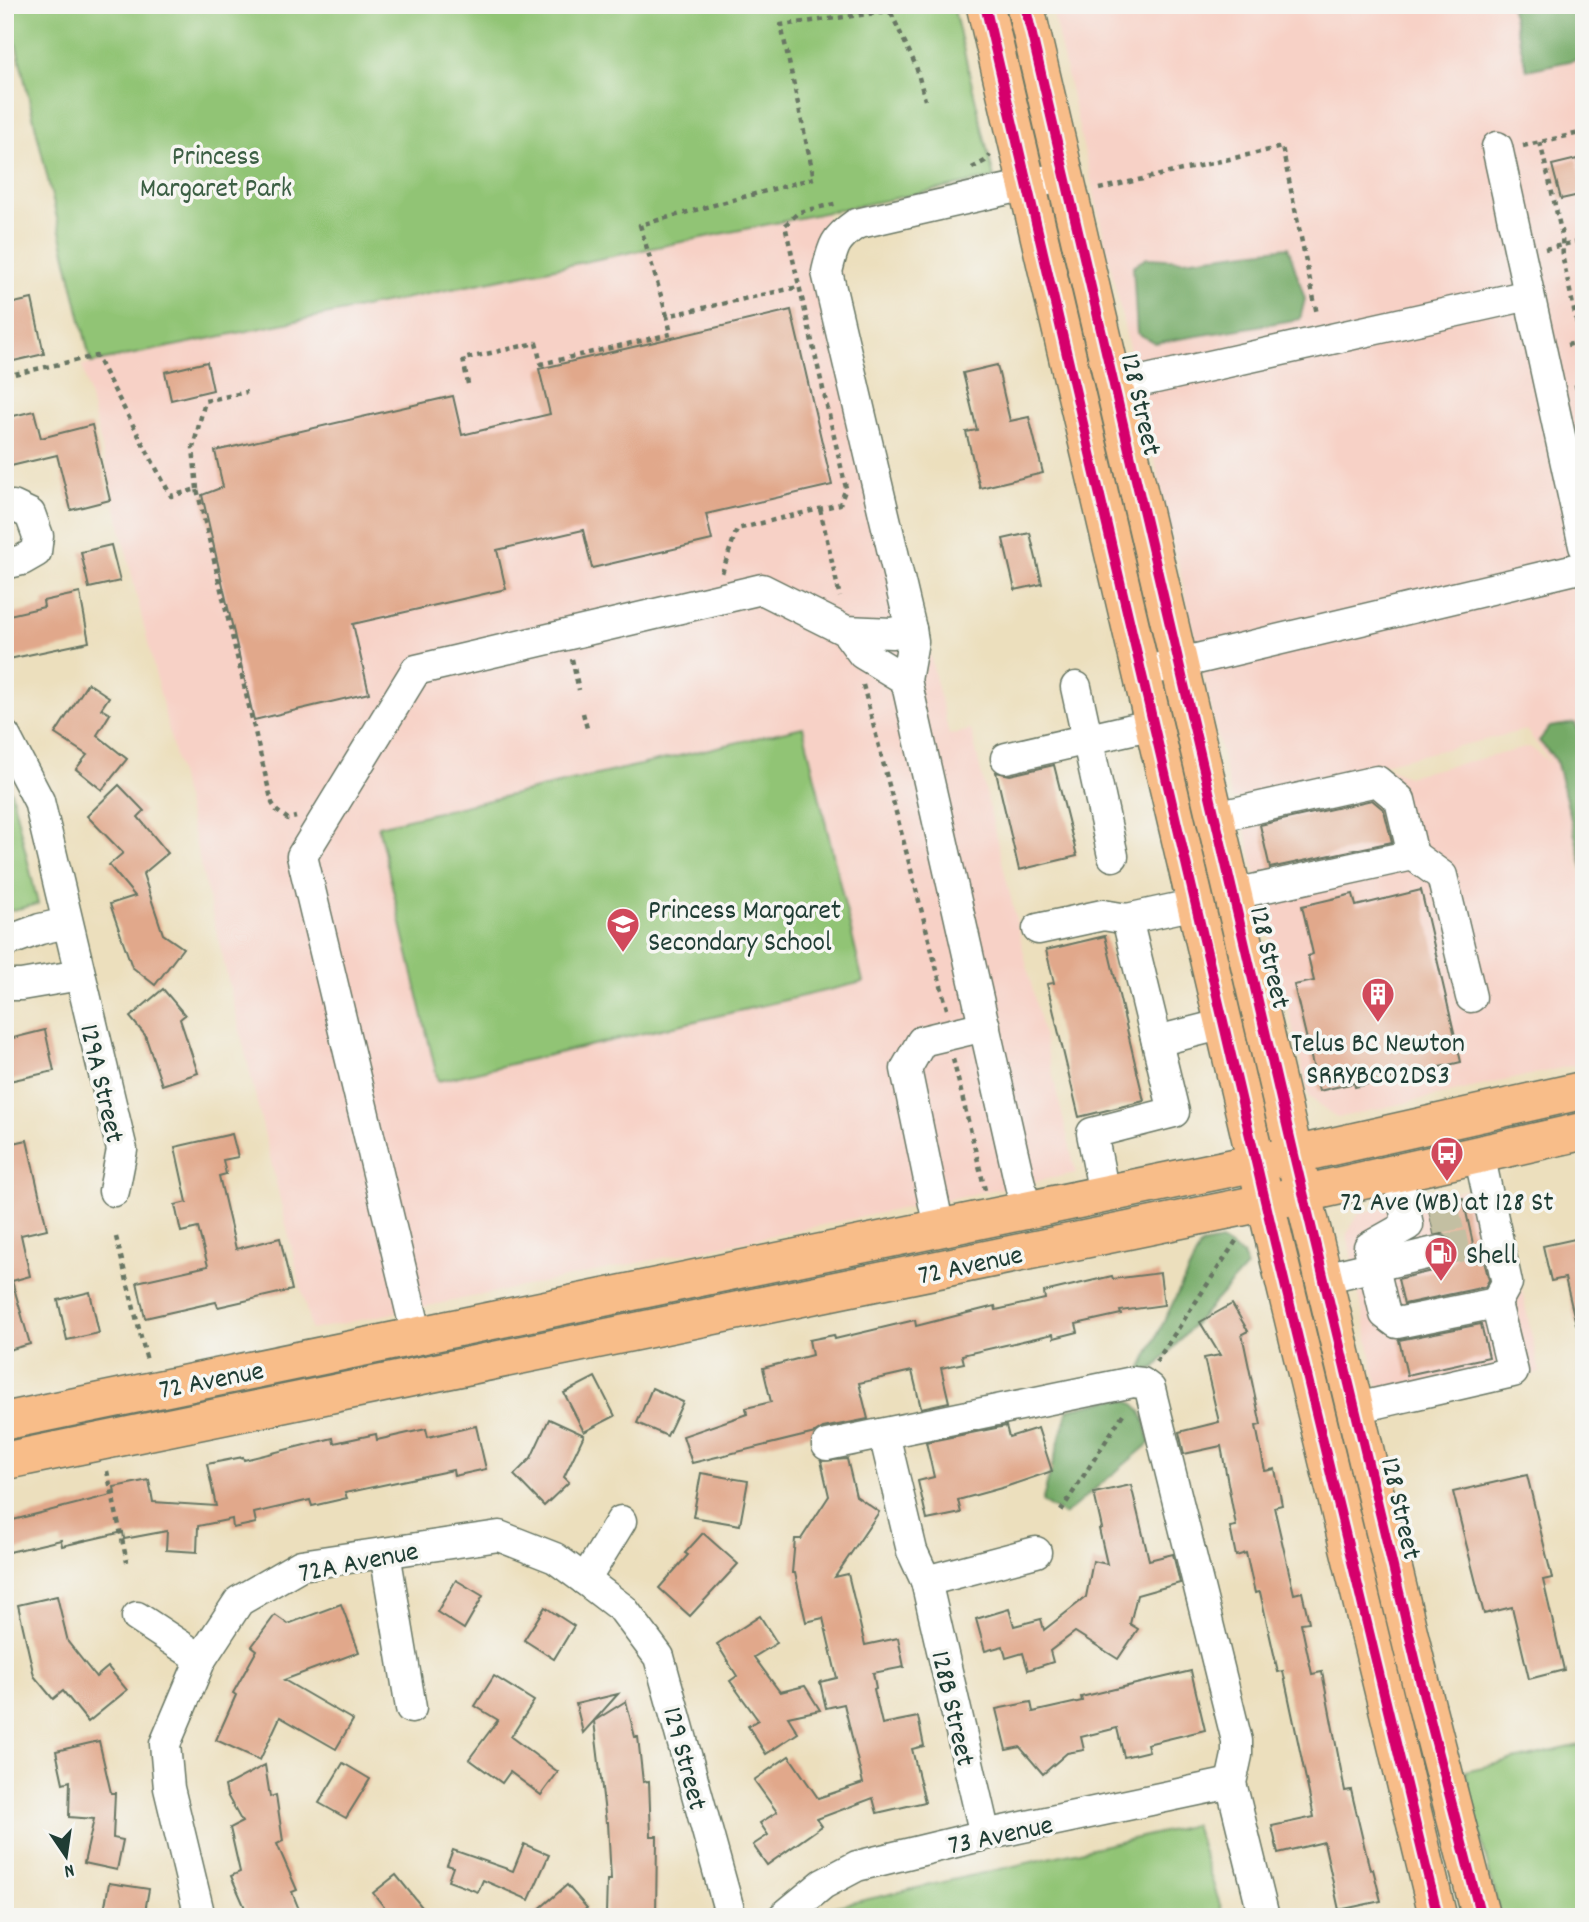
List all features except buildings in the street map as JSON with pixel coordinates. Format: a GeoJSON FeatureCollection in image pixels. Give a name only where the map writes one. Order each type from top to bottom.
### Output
{"type":"FeatureCollection","features":[{"type":"Feature","properties":{"kind":"main road"},"geometry":{"type":"LineString","coordinates":[[985,5],[1266,1202],[1438,1917]]}},
{"type":"Feature","properties":{"kind":"main road","name":"128 Street"},"geometry":{"type":"LineString","coordinates":[[1025,5],[1078,183],[1115,387],[1294,1155],[1424,1696],[1481,1917]]}},
{"type":"Feature","properties":{"kind":"main road","name":"72 Avenue"},"geometry":{"type":"LineString","coordinates":[[5,1421],[1257,1163],[1584,1090]]}},
{"type":"Feature","properties":{"kind":"main road","name":"72 Avenue"},"geometry":{"type":"LineString","coordinates":[[5,1461],[1266,1202],[1584,1131]]}},
{"type":"Feature","properties":{"kind":"main road"},"geometry":{"type":"LineString","coordinates":[[355,1390],[375,1369],[399,1359],[410,1349],[417,1336]]}},
{"type":"Feature","properties":{"kind":"street"},"geometry":{"type":"LineString","coordinates":[[1497,150],[1584,546]]}},
{"type":"Feature","properties":{"kind":"street"},"geometry":{"type":"LineString","coordinates":[[1026,1211],[906,680],[913,641],[911,629],[827,272],[833,246],[841,234],[856,224],[1027,185],[1078,183]]}},
{"type":"Feature","properties":{"kind":"street"},"geometry":{"type":"LineString","coordinates":[[1115,387],[1529,295]]}},
{"type":"Feature","properties":{"kind":"street"},"geometry":{"type":"LineString","coordinates":[[5,508],[13,506],[30,514],[38,536],[36,552],[22,560],[5,564]]}},
{"type":"Feature","properties":{"kind":"street"},"geometry":{"type":"LineString","coordinates":[[1142,672],[1584,567]]}},
{"type":"Feature","properties":{"kind":"street"},"geometry":{"type":"LineString","coordinates":[[417,1336],[302,856],[416,670],[762,589],[838,620],[892,633],[911,629]]}},
{"type":"Feature","properties":{"kind":"street"},"geometry":{"type":"LineString","coordinates":[[838,620],[863,654],[906,680]]}},
{"type":"Feature","properties":{"kind":"street"},"geometry":{"type":"LineString","coordinates":[[1076,687],[1113,856]]}},
{"type":"Feature","properties":{"kind":"street"},"geometry":{"type":"LineString","coordinates":[[1006,758],[1154,724]]}},
{"type":"Feature","properties":{"kind":"street","name":"129A Street"},"geometry":{"type":"LineString","coordinates":[[5,736],[39,801],[122,1150],[114,1191]]}},
{"type":"Feature","properties":{"kind":"street"},"geometry":{"type":"LineString","coordinates":[[1216,817],[1377,781],[1400,800],[1413,855],[1442,876],[1471,997]]}},
{"type":"Feature","properties":{"kind":"street"},"geometry":{"type":"LineString","coordinates":[[1234,894],[1413,855]]}},
{"type":"Feature","properties":{"kind":"street"},"geometry":{"type":"LineString","coordinates":[[1038,929],[1103,915],[1127,919],[1196,904]]}},
{"type":"Feature","properties":{"kind":"street"},"geometry":{"type":"LineString","coordinates":[[1104,1194],[1092,1133],[1174,1112],[1127,919]]}},
{"type":"Feature","properties":{"kind":"street"},"geometry":{"type":"LineString","coordinates":[[5,942],[40,929],[68,923]]}},
{"type":"Feature","properties":{"kind":"street"},"geometry":{"type":"LineString","coordinates":[[5,985],[21,985],[80,975]]}},
{"type":"Feature","properties":{"kind":"street"},"geometry":{"type":"LineString","coordinates":[[1157,1041],[1224,1024]]}},
{"type":"Feature","properties":{"kind":"street"},"geometry":{"type":"LineString","coordinates":[[939,1228],[906,1069],[922,1041],[985,1026]]}},
{"type":"Feature","properties":{"kind":"street"},"geometry":{"type":"LineString","coordinates":[[1356,1408],[1513,1372],[1496,1303],[1507,1283],[1485,1241],[1478,1210],[1479,1154]]}},
{"type":"Feature","properties":{"kind":"street"},"geometry":{"type":"LineString","coordinates":[[1397,1172],[1419,1222],[1369,1247],[1385,1314],[1397,1323],[1496,1303]]}},
{"type":"Feature","properties":{"kind":"street"},"geometry":{"type":"LineString","coordinates":[[1324,1278],[1438,1251]]}},
{"type":"Feature","properties":{"kind":"street"},"geometry":{"type":"LineString","coordinates":[[827,1445],[1133,1382],[1142,1383],[1150,1389],[1237,1741],[1231,1783],[1264,1917]]}},
{"type":"Feature","properties":{"kind":"street","name":"128B Street"},"geometry":{"type":"LineString","coordinates":[[884,1434],[912,1551],[926,1581],[985,1835]]}},
{"type":"Feature","properties":{"kind":"street"},"geometry":{"type":"LineString","coordinates":[[585,1580],[621,1521]]}},
{"type":"Feature","properties":{"kind":"street","name":"72A Avenue"},"geometry":{"type":"LineString","coordinates":[[200,1917],[169,1788],[165,1744],[201,1659],[239,1601],[301,1565],[499,1536],[555,1558],[623,1609]]}},
{"type":"Feature","properties":{"kind":"street"},"geometry":{"type":"LineString","coordinates":[[926,1581],[1036,1552]]}},
{"type":"Feature","properties":{"kind":"street"},"geometry":{"type":"LineString","coordinates":[[385,1553],[411,1708]]}},
{"type":"Feature","properties":{"kind":"street","name":"129 Street"},"geometry":{"type":"LineString","coordinates":[[623,1609],[659,1657],[731,1917]]}},
{"type":"Feature","properties":{"kind":"street"},"geometry":{"type":"LineString","coordinates":[[137,1617],[201,1659]]}},
{"type":"Feature","properties":{"kind":"street","name":"73 Avenue"},"geometry":{"type":"LineString","coordinates":[[783,1917],[822,1884],[857,1866],[985,1835],[1231,1783]]}},
{"type":"Feature","properties":{"kind":"path"},"geometry":{"type":"LineString","coordinates":[[891,13],[916,66],[925,100]]}},
{"type":"Feature","properties":{"kind":"path"},"geometry":{"type":"LineString","coordinates":[[468,384],[463,359],[536,343],[541,364],[671,334],[640,225],[814,178],[781,25],[898,13]]}},
{"type":"Feature","properties":{"kind":"path"},"geometry":{"type":"LineString","coordinates":[[1497,150],[1584,132]]}},
{"type":"Feature","properties":{"kind":"path"},"geometry":{"type":"LineString","coordinates":[[1540,142],[1562,235],[1563,259],[1581,342]]}},
{"type":"Feature","properties":{"kind":"path"},"geometry":{"type":"LineString","coordinates":[[1078,183],[1282,147],[1318,319]]}},
{"type":"Feature","properties":{"kind":"path"},"geometry":{"type":"LineString","coordinates":[[1520,255],[1584,240]]}},
{"type":"Feature","properties":{"kind":"path"},"geometry":{"type":"LineString","coordinates":[[667,316],[798,287]]}},
{"type":"Feature","properties":{"kind":"path"},"geometry":{"type":"LineString","coordinates":[[5,376],[96,356],[170,496],[197,489]]}},
{"type":"Feature","properties":{"kind":"path"},"geometry":{"type":"LineString","coordinates":[[210,547],[197,489],[193,448],[205,401],[247,392]]}},
{"type":"Feature","properties":{"kind":"path"},"geometry":{"type":"LineString","coordinates":[[820,509],[838,620]]}},
{"type":"Feature","properties":{"kind":"path"},"geometry":{"type":"LineString","coordinates":[[571,655],[579,690]]}},
{"type":"Feature","properties":{"kind":"path"},"geometry":{"type":"LineString","coordinates":[[861,675],[950,1020]]}},
{"type":"Feature","properties":{"kind":"path"},"geometry":{"type":"LineString","coordinates":[[583,713],[588,732]]}},
{"type":"Feature","properties":{"kind":"path"},"geometry":{"type":"LineString","coordinates":[[951,1051],[986,1198]]}},
{"type":"Feature","properties":{"kind":"path"},"geometry":{"type":"LineString","coordinates":[[116,1237],[149,1369]]}},
{"type":"Feature","properties":{"kind":"path"},"geometry":{"type":"LineString","coordinates":[[1154,1364],[1238,1237]]}},
{"type":"Feature","properties":{"kind":"path"},"geometry":{"type":"LineString","coordinates":[[1061,1511],[1129,1405]]}},
{"type":"Feature","properties":{"kind":"path"},"geometry":{"type":"LineString","coordinates":[[106,1463],[127,1562]]}},
{"type":"Feature","properties":{"kind":"shaded area"},"geometry":{"type":"Polygon","coordinates":[[[1051,5],[1584,5],[1584,879],[1571,836],[1584,885],[1584,1063],[1337,1118],[1309,1097],[1238,800],[1383,766],[1407,776],[1530,747],[1552,764],[1526,730],[1232,800],[1051,5]]]}},
{"type":"Feature","properties":{"kind":"shaded area","name":"Princess Margaret Secondary School"},"geometry":{"type":"Polygon","coordinates":[[[826,212],[949,735],[971,730],[1076,1173],[311,1330],[82,365],[826,212]]]}},
{"type":"Feature","properties":{"kind":"shaded area"},"geometry":{"type":"Polygon","coordinates":[[[1498,1182],[1540,1373],[1382,1410],[1347,1234],[1359,1213],[1498,1182]]]}},
{"type":"Feature","properties":{"kind":"green space","name":"Princess Margaret Park"},"geometry":{"type":"Polygon","coordinates":[[[7,5],[953,5],[994,178],[91,363],[7,5]]]}},
{"type":"Feature","properties":{"kind":"green space"},"geometry":{"type":"Polygon","coordinates":[[[1510,5],[1584,5],[1584,58],[1527,70],[1510,5]]]}},
{"type":"Feature","properties":{"kind":"green space"},"geometry":{"type":"Polygon","coordinates":[[[1288,247],[1305,299],[1300,319],[1155,343],[1137,333],[1133,266],[1147,258],[1184,260],[1288,247]]]}},
{"type":"Feature","properties":{"kind":"green space"},"geometry":{"type":"Polygon","coordinates":[[[1575,723],[1584,745],[1584,871],[1556,760],[1539,741],[1550,727],[1575,723]]]}},
{"type":"Feature","properties":{"kind":"green space"},"geometry":{"type":"Polygon","coordinates":[[[803,727],[863,982],[438,1081],[378,826],[803,727]]]}},
{"type":"Feature","properties":{"kind":"green space"},"geometry":{"type":"Polygon","coordinates":[[[5,785],[11,791],[38,904],[5,912],[5,785]]]}},
{"type":"Feature","properties":{"kind":"green space"},"geometry":{"type":"Polygon","coordinates":[[[1221,1241],[1243,1255],[1246,1267],[1155,1368],[1140,1371],[1201,1245],[1221,1241]]]}},
{"type":"Feature","properties":{"kind":"green space"},"geometry":{"type":"Polygon","coordinates":[[[1115,1399],[1132,1403],[1142,1412],[1150,1443],[1064,1515],[1042,1502],[1068,1409],[1115,1399]]]}},
{"type":"Feature","properties":{"kind":"green space"},"geometry":{"type":"Polygon","coordinates":[[[1584,1744],[1584,1917],[1500,1917],[1465,1771],[1584,1744]]]}},
{"type":"Feature","properties":{"kind":"green space"},"geometry":{"type":"Polygon","coordinates":[[[1194,1825],[1224,1917],[811,1917],[829,1908],[1194,1825]]]}},
{"type":"Feature","properties":{"kind":"tunnel"},"geometry":{"type":"LineString","coordinates":[[1431,1220],[1466,1212]]}},
{"type":"Feature","properties":{"kind":"tunnel"},"geometry":{"type":"LineString","coordinates":[[1439,1251],[1473,1244]]}},
{"type":"Feature","properties":{"kind":"cycle path"},"geometry":{"type":"LineString","coordinates":[[985,5],[1275,1243],[1438,1917]]}},
{"type":"Feature","properties":{"kind":"cycle path"},"geometry":{"type":"LineString","coordinates":[[1025,5],[1294,1155],[1424,1696],[1481,1917]]}},
{"type":"Feature","properties":{"kind":"place","name":"Princess Margaret Secondary School"},"geometry":{"type":"Point","coordinates":[623,954]}},
{"type":"Feature","properties":{"kind":"place","name":"Telus BC Newton SRRYBC02DS3"},"geometry":{"type":"Point","coordinates":[1378,1024]}},
{"type":"Feature","properties":{"kind":"place","name":"72 Ave (WB) at 128 St"},"geometry":{"type":"Point","coordinates":[1447,1183]}},
{"type":"Feature","properties":{"kind":"place","name":"Shell"},"geometry":{"type":"Point","coordinates":[1441,1283]}}]}
